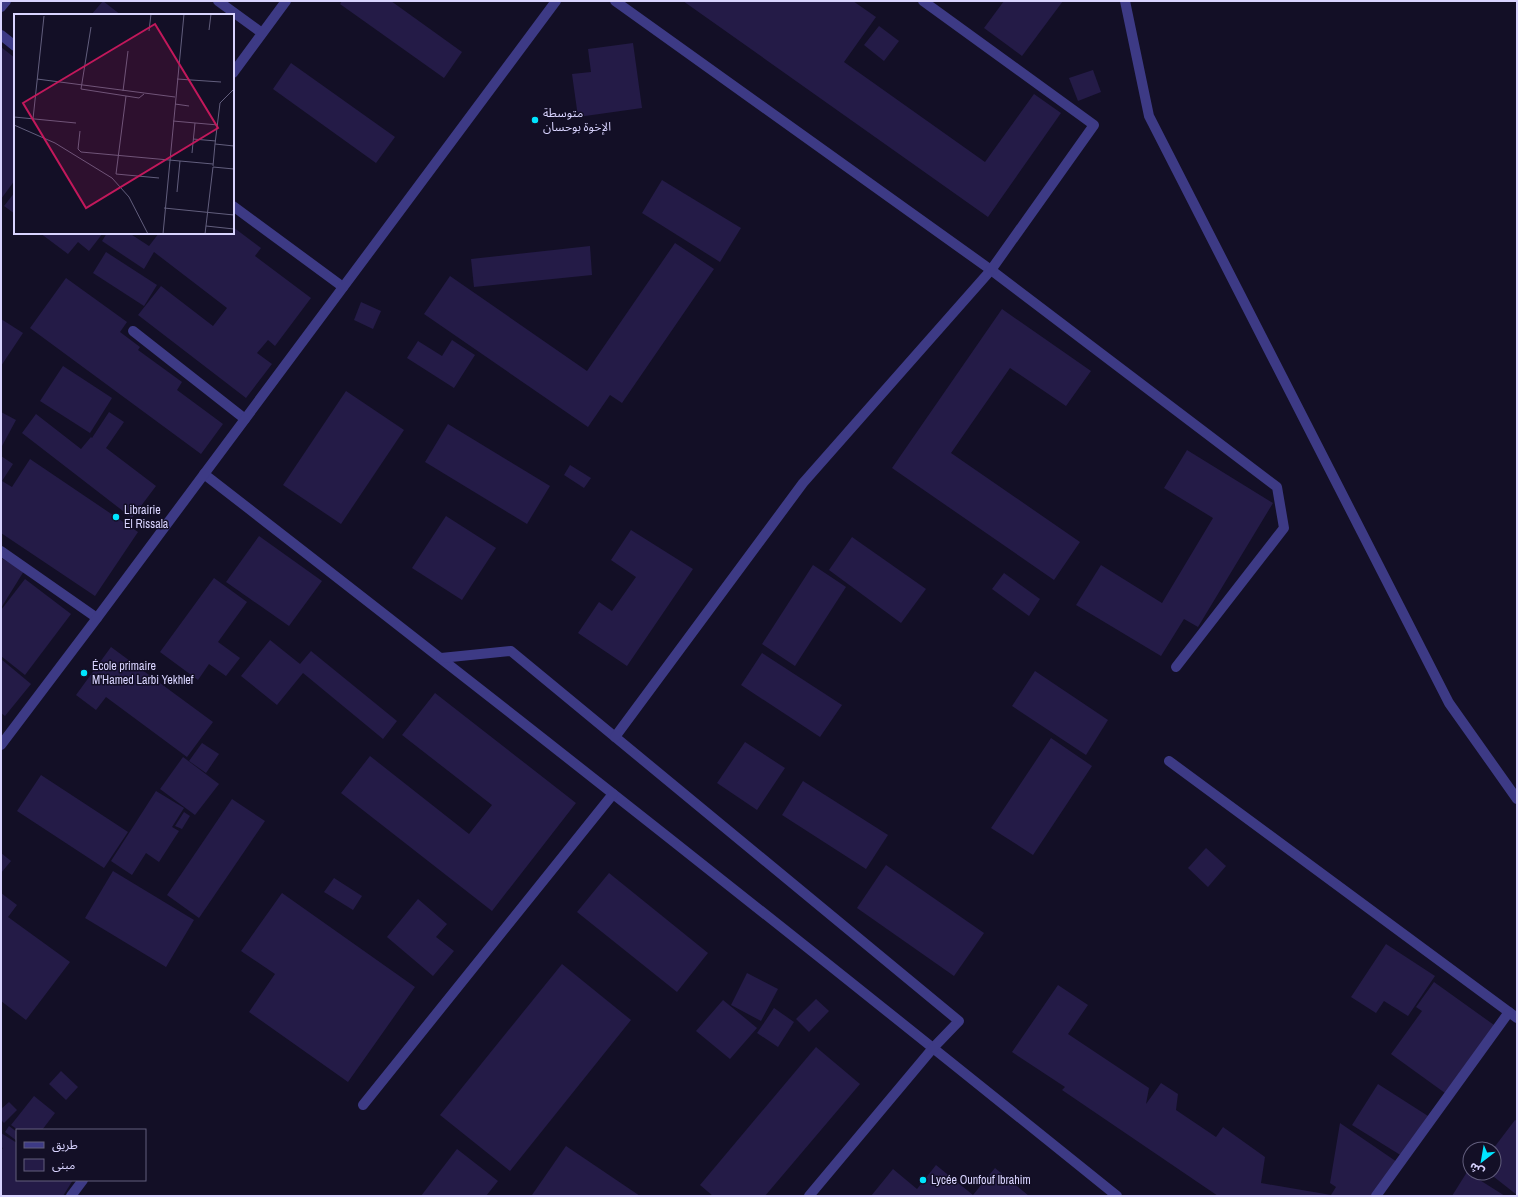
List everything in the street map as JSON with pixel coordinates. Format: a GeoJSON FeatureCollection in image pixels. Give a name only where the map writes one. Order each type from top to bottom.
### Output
{"type":"FeatureCollection","features":[{"type":"Feature","properties":{"kind":"street"},"geometry":{"type":"LineString","coordinates":[[1,7],[6,1]]}},
{"type":"Feature","properties":{"kind":"street"},"geometry":{"type":"LineString","coordinates":[[218,1],[262,34]]}},
{"type":"Feature","properties":{"kind":"street"},"geometry":{"type":"LineString","coordinates":[[234,71],[286,1]]}},
{"type":"Feature","properties":{"kind":"street"},"geometry":{"type":"LineString","coordinates":[[1,745],[556,1]]}},
{"type":"Feature","properties":{"kind":"street"},"geometry":{"type":"LineString","coordinates":[[615,1],[991,270],[1277,487],[1284,528],[1176,667]]}},
{"type":"Feature","properties":{"kind":"street"},"geometry":{"type":"LineString","coordinates":[[615,738],[803,483],[991,270],[1094,125],[923,1]]}},
{"type":"Feature","properties":{"kind":"street"},"geometry":{"type":"LineString","coordinates":[[1125,1],[1149,116],[1449,703],[1517,799]]}},
{"type":"Feature","properties":{"kind":"street"},"geometry":{"type":"LineString","coordinates":[[1,35],[14,45]]}},
{"type":"Feature","properties":{"kind":"street"},"geometry":{"type":"LineString","coordinates":[[234,207],[343,287]]}},
{"type":"Feature","properties":{"kind":"street"},"geometry":{"type":"LineString","coordinates":[[133,331],[245,419]]}},
{"type":"Feature","properties":{"kind":"street"},"geometry":{"type":"LineString","coordinates":[[204,474],[613,794],[934,1048],[1117,1196]]}},
{"type":"Feature","properties":{"kind":"street"},"geometry":{"type":"LineString","coordinates":[[1,551],[97,618]]}},
{"type":"Feature","properties":{"kind":"street"},"geometry":{"type":"LineString","coordinates":[[441,658],[511,651],[959,1021],[934,1048],[810,1196]]}},
{"type":"Feature","properties":{"kind":"street"},"geometry":{"type":"LineString","coordinates":[[1169,761],[1513,1015],[1376,1196]]}},
{"type":"Feature","properties":{"kind":"street"},"geometry":{"type":"LineString","coordinates":[[363,1105],[613,794]]}},
{"type":"Feature","properties":{"kind":"street"},"geometry":{"type":"LineString","coordinates":[[71,1196],[82,1181]]}},
{"type":"Feature","properties":{"kind":"building"},"geometry":{"type":"Polygon","coordinates":[[[103,1],[120,14],[92,14],[103,1]]]}},
{"type":"Feature","properties":{"kind":"building"},"geometry":{"type":"Polygon","coordinates":[[[342,1],[391,1],[462,52],[444,78],[340,4],[342,1]]]}},
{"type":"Feature","properties":{"kind":"building"},"geometry":{"type":"Polygon","coordinates":[[[683,1],[853,1],[876,17],[844,62],[985,162],[1034,94],[1061,113],[988,217],[683,1]]]}},
{"type":"Feature","properties":{"kind":"building"},"geometry":{"type":"Polygon","coordinates":[[[1004,1],[1063,1],[1022,56],[984,28],[1004,1]]]}},
{"type":"Feature","properties":{"kind":"building"},"geometry":{"type":"Polygon","coordinates":[[[879,26],[899,41],[884,61],[864,45],[879,26]]]}},
{"type":"Feature","properties":{"kind":"building"},"geometry":{"type":"Polygon","coordinates":[[[633,43],[642,108],[578,117],[572,74],[591,72],[588,49],[633,43]]]}},
{"type":"Feature","properties":{"kind":"building"},"geometry":{"type":"Polygon","coordinates":[[[1,47],[14,57],[14,181],[1,199],[1,47]]]}},
{"type":"Feature","properties":{"kind":"building"},"geometry":{"type":"Polygon","coordinates":[[[291,63],[395,137],[376,163],[273,89],[291,63]]]}},
{"type":"Feature","properties":{"kind":"building"},"geometry":{"type":"Polygon","coordinates":[[[1093,70],[1101,92],[1078,101],[1069,78],[1093,70]]]}},
{"type":"Feature","properties":{"kind":"building"},"geometry":{"type":"Polygon","coordinates":[[[662,180],[741,228],[720,262],[642,213],[662,180]]]}},
{"type":"Feature","properties":{"kind":"building"},"geometry":{"type":"Polygon","coordinates":[[[14,193],[14,213],[4,206],[14,193]]]}},
{"type":"Feature","properties":{"kind":"building"},"geometry":{"type":"Polygon","coordinates":[[[234,228],[261,248],[255,256],[311,298],[275,346],[268,340],[257,353],[272,364],[246,398],[138,315],[161,286],[213,326],[227,308],[154,252],[144,269],[102,241],[106,234],[131,234],[149,246],[158,234],[234,234],[234,228]]]}},
{"type":"Feature","properties":{"kind":"building"},"geometry":{"type":"Polygon","coordinates":[[[41,234],[102,234],[89,251],[78,242],[68,254],[41,234]]]}},
{"type":"Feature","properties":{"kind":"building"},"geometry":{"type":"Polygon","coordinates":[[[675,243],[714,269],[622,403],[610,395],[588,427],[424,314],[450,276],[587,371],[675,243]]]}},
{"type":"Feature","properties":{"kind":"building"},"geometry":{"type":"Polygon","coordinates":[[[590,246],[592,275],[474,287],[471,259],[590,246]]]}},
{"type":"Feature","properties":{"kind":"building"},"geometry":{"type":"Polygon","coordinates":[[[106,252],[157,285],[144,306],[93,273],[106,252]]]}},
{"type":"Feature","properties":{"kind":"building"},"geometry":{"type":"Polygon","coordinates":[[[66,278],[127,322],[120,332],[140,347],[138,350],[182,382],[177,390],[223,424],[201,454],[30,328],[66,278]]]}},
{"type":"Feature","properties":{"kind":"building"},"geometry":{"type":"Polygon","coordinates":[[[361,302],[381,311],[373,329],[354,320],[361,302]]]}},
{"type":"Feature","properties":{"kind":"building"},"geometry":{"type":"Polygon","coordinates":[[[1002,309],[1091,371],[1066,406],[1010,368],[951,453],[1080,542],[1054,580],[892,468],[1002,309]]]}},
{"type":"Feature","properties":{"kind":"building"},"geometry":{"type":"Polygon","coordinates":[[[1,319],[23,333],[1,366],[1,319]]]}},
{"type":"Feature","properties":{"kind":"building"},"geometry":{"type":"Polygon","coordinates":[[[452,340],[475,355],[454,388],[407,358],[418,341],[442,356],[452,340]]]}},
{"type":"Feature","properties":{"kind":"building"},"geometry":{"type":"Polygon","coordinates":[[[63,366],[112,398],[90,433],[40,401],[63,366]]]}},
{"type":"Feature","properties":{"kind":"building"},"geometry":{"type":"Polygon","coordinates":[[[346,391],[404,430],[341,524],[283,485],[346,391]]]}},
{"type":"Feature","properties":{"kind":"building"},"geometry":{"type":"Polygon","coordinates":[[[1,412],[16,420],[1,448],[1,412]]]}},
{"type":"Feature","properties":{"kind":"building"},"geometry":{"type":"Polygon","coordinates":[[[109,412],[124,422],[106,448],[156,486],[132,518],[22,433],[36,414],[81,449],[91,437],[92,438],[109,412]]]}},
{"type":"Feature","properties":{"kind":"building"},"geometry":{"type":"Polygon","coordinates":[[[448,424],[550,486],[527,524],[425,462],[448,424]]]}},
{"type":"Feature","properties":{"kind":"building"},"geometry":{"type":"Polygon","coordinates":[[[1187,450],[1273,503],[1198,627],[1184,619],[1161,656],[1076,605],[1101,565],[1162,603],[1213,518],[1164,488],[1187,450]]]}},
{"type":"Feature","properties":{"kind":"building"},"geometry":{"type":"Polygon","coordinates":[[[1,456],[13,464],[2,481],[12,487],[30,459],[138,532],[95,596],[1,533],[1,456]]]}},
{"type":"Feature","properties":{"kind":"building"},"geometry":{"type":"Polygon","coordinates":[[[570,465],[591,478],[584,488],[564,475],[570,465]]]}},
{"type":"Feature","properties":{"kind":"building"},"geometry":{"type":"Polygon","coordinates":[[[446,516],[496,548],[462,600],[412,568],[446,516]]]}},
{"type":"Feature","properties":{"kind":"building"},"geometry":{"type":"Polygon","coordinates":[[[631,530],[693,569],[627,666],[578,633],[599,602],[612,611],[636,577],[611,560],[631,530]]]}},
{"type":"Feature","properties":{"kind":"building"},"geometry":{"type":"Polygon","coordinates":[[[259,536],[322,581],[289,626],[226,582],[259,536]]]}},
{"type":"Feature","properties":{"kind":"building"},"geometry":{"type":"Polygon","coordinates":[[[852,537],[926,589],[901,623],[829,570],[852,537]]]}},
{"type":"Feature","properties":{"kind":"building"},"geometry":{"type":"Polygon","coordinates":[[[1,558],[24,571],[1,608],[1,558]]]}},
{"type":"Feature","properties":{"kind":"building"},"geometry":{"type":"Polygon","coordinates":[[[813,565],[846,587],[795,666],[762,644],[813,565]]]}},
{"type":"Feature","properties":{"kind":"building"},"geometry":{"type":"Polygon","coordinates":[[[1004,573],[1040,599],[1029,616],[992,589],[1004,573]]]}},
{"type":"Feature","properties":{"kind":"building"},"geometry":{"type":"Polygon","coordinates":[[[214,578],[247,602],[218,642],[240,658],[226,676],[209,664],[198,680],[160,652],[214,578]]]}},
{"type":"Feature","properties":{"kind":"building"},"geometry":{"type":"Polygon","coordinates":[[[25,579],[71,614],[25,675],[1,656],[1,610],[25,579]]]}},
{"type":"Feature","properties":{"kind":"building"},"geometry":{"type":"Polygon","coordinates":[[[270,640],[300,664],[311,651],[397,721],[383,739],[303,673],[277,705],[241,676],[270,640]]]}},
{"type":"Feature","properties":{"kind":"building"},"geometry":{"type":"Polygon","coordinates":[[[111,647],[213,722],[187,757],[106,697],[96,710],[76,695],[111,647]]]}},
{"type":"Feature","properties":{"kind":"building"},"geometry":{"type":"Polygon","coordinates":[[[762,653],[842,705],[820,737],[741,685],[762,653]]]}},
{"type":"Feature","properties":{"kind":"building"},"geometry":{"type":"Polygon","coordinates":[[[1,659],[31,684],[5,716],[1,713],[1,659]]]}},
{"type":"Feature","properties":{"kind":"building"},"geometry":{"type":"Polygon","coordinates":[[[1035,671],[1108,720],[1086,755],[1012,706],[1035,671]]]}},
{"type":"Feature","properties":{"kind":"building"},"geometry":{"type":"Polygon","coordinates":[[[435,693],[576,803],[492,911],[341,793],[370,756],[469,834],[492,805],[402,735],[435,693]]]}},
{"type":"Feature","properties":{"kind":"building"},"geometry":{"type":"Polygon","coordinates":[[[1051,738],[1092,766],[1033,855],[991,828],[1051,738]]]}},
{"type":"Feature","properties":{"kind":"building"},"geometry":{"type":"Polygon","coordinates":[[[745,742],[785,768],[757,810],[717,783],[745,742]]]}},
{"type":"Feature","properties":{"kind":"building"},"geometry":{"type":"Polygon","coordinates":[[[202,743],[219,754],[206,773],[189,761],[202,743]]]}},
{"type":"Feature","properties":{"kind":"building"},"geometry":{"type":"Polygon","coordinates":[[[183,757],[219,784],[195,815],[160,789],[183,757]]]}},
{"type":"Feature","properties":{"kind":"building"},"geometry":{"type":"Polygon","coordinates":[[[41,775],[128,832],[104,868],[17,811],[41,775]]]}},
{"type":"Feature","properties":{"kind":"building"},"geometry":{"type":"Polygon","coordinates":[[[803,781],[888,835],[866,869],[782,815],[803,781]]]}},
{"type":"Feature","properties":{"kind":"building"},"geometry":{"type":"Polygon","coordinates":[[[156,791],[184,808],[172,827],[179,831],[159,862],[146,853],[132,875],[111,861],[156,791]]]}},
{"type":"Feature","properties":{"kind":"building"},"geometry":{"type":"Polygon","coordinates":[[[232,799],[265,821],[199,918],[167,895],[232,799]]]}},
{"type":"Feature","properties":{"kind":"building"},"geometry":{"type":"Polygon","coordinates":[[[184,812],[190,816],[182,829],[175,826],[184,812]]]}},
{"type":"Feature","properties":{"kind":"building"},"geometry":{"type":"Polygon","coordinates":[[[1206,848],[1226,866],[1208,887],[1188,868],[1206,848]]]}},
{"type":"Feature","properties":{"kind":"building"},"geometry":{"type":"Polygon","coordinates":[[[1,853],[11,861],[1,873],[1,853]]]}},
{"type":"Feature","properties":{"kind":"building"},"geometry":{"type":"Polygon","coordinates":[[[886,865],[984,933],[954,976],[857,908],[886,865]]]}},
{"type":"Feature","properties":{"kind":"building"},"geometry":{"type":"Polygon","coordinates":[[[113,871],[194,920],[166,967],[85,918],[113,871]]]}},
{"type":"Feature","properties":{"kind":"building"},"geometry":{"type":"Polygon","coordinates":[[[609,873],[708,953],[677,992],[577,912],[609,873]]]}},
{"type":"Feature","properties":{"kind":"building"},"geometry":{"type":"Polygon","coordinates":[[[334,878],[362,896],[353,910],[324,892],[334,878]]]}},
{"type":"Feature","properties":{"kind":"building"},"geometry":{"type":"Polygon","coordinates":[[[1,893],[17,905],[8,917],[70,962],[26,1020],[1,1001],[1,893]]]}},
{"type":"Feature","properties":{"kind":"building"},"geometry":{"type":"Polygon","coordinates":[[[282,893],[415,987],[348,1082],[249,1012],[275,974],[241,951],[282,893]]]}},
{"type":"Feature","properties":{"kind":"building"},"geometry":{"type":"Polygon","coordinates":[[[418,899],[447,924],[436,937],[454,951],[433,976],[387,937],[418,899]]]}},
{"type":"Feature","properties":{"kind":"building"},"geometry":{"type":"Polygon","coordinates":[[[1386,944],[1435,976],[1408,1016],[1384,1001],[1376,1013],[1351,997],[1386,944]]]}},
{"type":"Feature","properties":{"kind":"building"},"geometry":{"type":"Polygon","coordinates":[[[562,964],[631,1020],[510,1171],[440,1115],[562,964]]]}},
{"type":"Feature","properties":{"kind":"building"},"geometry":{"type":"Polygon","coordinates":[[[747,973],[778,989],[761,1021],[731,1005],[747,973]]]}},
{"type":"Feature","properties":{"kind":"building"},"geometry":{"type":"Polygon","coordinates":[[[1434,982],[1494,1025],[1445,1093],[1391,1054],[1422,1011],[1416,1007],[1434,982]]]}},
{"type":"Feature","properties":{"kind":"building"},"geometry":{"type":"Polygon","coordinates":[[[1058,985],[1088,1005],[1068,1034],[1149,1088],[1146,1104],[1161,1083],[1178,1094],[1176,1110],[1216,1137],[1223,1127],[1265,1157],[1261,1183],[1331,1195],[1336,1187],[1330,1183],[1340,1123],[1397,1162],[1374,1196],[1218,1196],[1062,1090],[1065,1087],[1012,1052],[1058,985]]]}},
{"type":"Feature","properties":{"kind":"building"},"geometry":{"type":"Polygon","coordinates":[[[816,999],[829,1011],[809,1032],[796,1019],[816,999]]]}},
{"type":"Feature","properties":{"kind":"building"},"geometry":{"type":"Polygon","coordinates":[[[723,1000],[757,1028],[730,1059],[696,1031],[723,1000]]]}},
{"type":"Feature","properties":{"kind":"building"},"geometry":{"type":"Polygon","coordinates":[[[774,1008],[794,1022],[778,1047],[757,1033],[774,1008]]]}},
{"type":"Feature","properties":{"kind":"building"},"geometry":{"type":"Polygon","coordinates":[[[816,1047],[860,1084],[765,1196],[713,1196],[700,1185],[816,1047]]]}},
{"type":"Feature","properties":{"kind":"building"},"geometry":{"type":"Polygon","coordinates":[[[61,1071],[78,1087],[66,1100],[49,1084],[61,1071]]]}},
{"type":"Feature","properties":{"kind":"building"},"geometry":{"type":"Polygon","coordinates":[[[1378,1084],[1428,1116],[1402,1156],[1352,1125],[1378,1084]]]}},
{"type":"Feature","properties":{"kind":"building"},"geometry":{"type":"Polygon","coordinates":[[[34,1096],[55,1113],[43,1129],[17,1129],[11,1125],[34,1096]]]}},
{"type":"Feature","properties":{"kind":"building"},"geometry":{"type":"Polygon","coordinates":[[[9,1102],[17,1110],[4,1123],[1,1120],[1,1109],[9,1102]]]}},
{"type":"Feature","properties":{"kind":"building"},"geometry":{"type":"Polygon","coordinates":[[[1515,1120],[1517,1121],[1517,1195],[1499,1181],[1502,1181],[1502,1141],[1499,1141],[1515,1120]]]}},
{"type":"Feature","properties":{"kind":"building"},"geometry":{"type":"Polygon","coordinates":[[[9,1126],[16,1131],[16,1140],[5,1132],[9,1126]]]}},
{"type":"Feature","properties":{"kind":"building"},"geometry":{"type":"Polygon","coordinates":[[[1,1133],[16,1142],[16,1181],[72,1181],[63,1196],[1,1196],[1,1151],[3,1148],[1,1147],[1,1133]]]}},
{"type":"Feature","properties":{"kind":"building"},"geometry":{"type":"Polygon","coordinates":[[[566,1146],[640,1196],[532,1195],[566,1146]]]}},
{"type":"Feature","properties":{"kind":"building"},"geometry":{"type":"Polygon","coordinates":[[[457,1149],[498,1181],[486,1196],[421,1196],[457,1149]]]}},
{"type":"Feature","properties":{"kind":"building"},"geometry":{"type":"Polygon","coordinates":[[[936,1165],[973,1195],[995,1168],[1029,1196],[871,1196],[893,1169],[917,1189],[936,1165]]]}},
{"type":"Feature","properties":{"kind":"building"},"geometry":{"type":"Polygon","coordinates":[[[1462,1180],[1481,1181],[1505,1196],[1452,1196],[1462,1180]]]}},
{"type":"Feature","properties":{"kind":"place","name":"متوسطة الإخوة بوحسان"},"geometry":{"type":"Point","coordinates":[535,120]}},
{"type":"Feature","properties":{"kind":"place","name":"Librairie El Rissala"},"geometry":{"type":"Point","coordinates":[116,517]}},
{"type":"Feature","properties":{"kind":"place","name":"École primaire M'Hamed Larbi Yekhlef"},"geometry":{"type":"Point","coordinates":[84,673]}},
{"type":"Feature","properties":{"kind":"place","name":"Lycée Ounfouf Ibrahim"},"geometry":{"type":"Point","coordinates":[923,1180]}}]}
